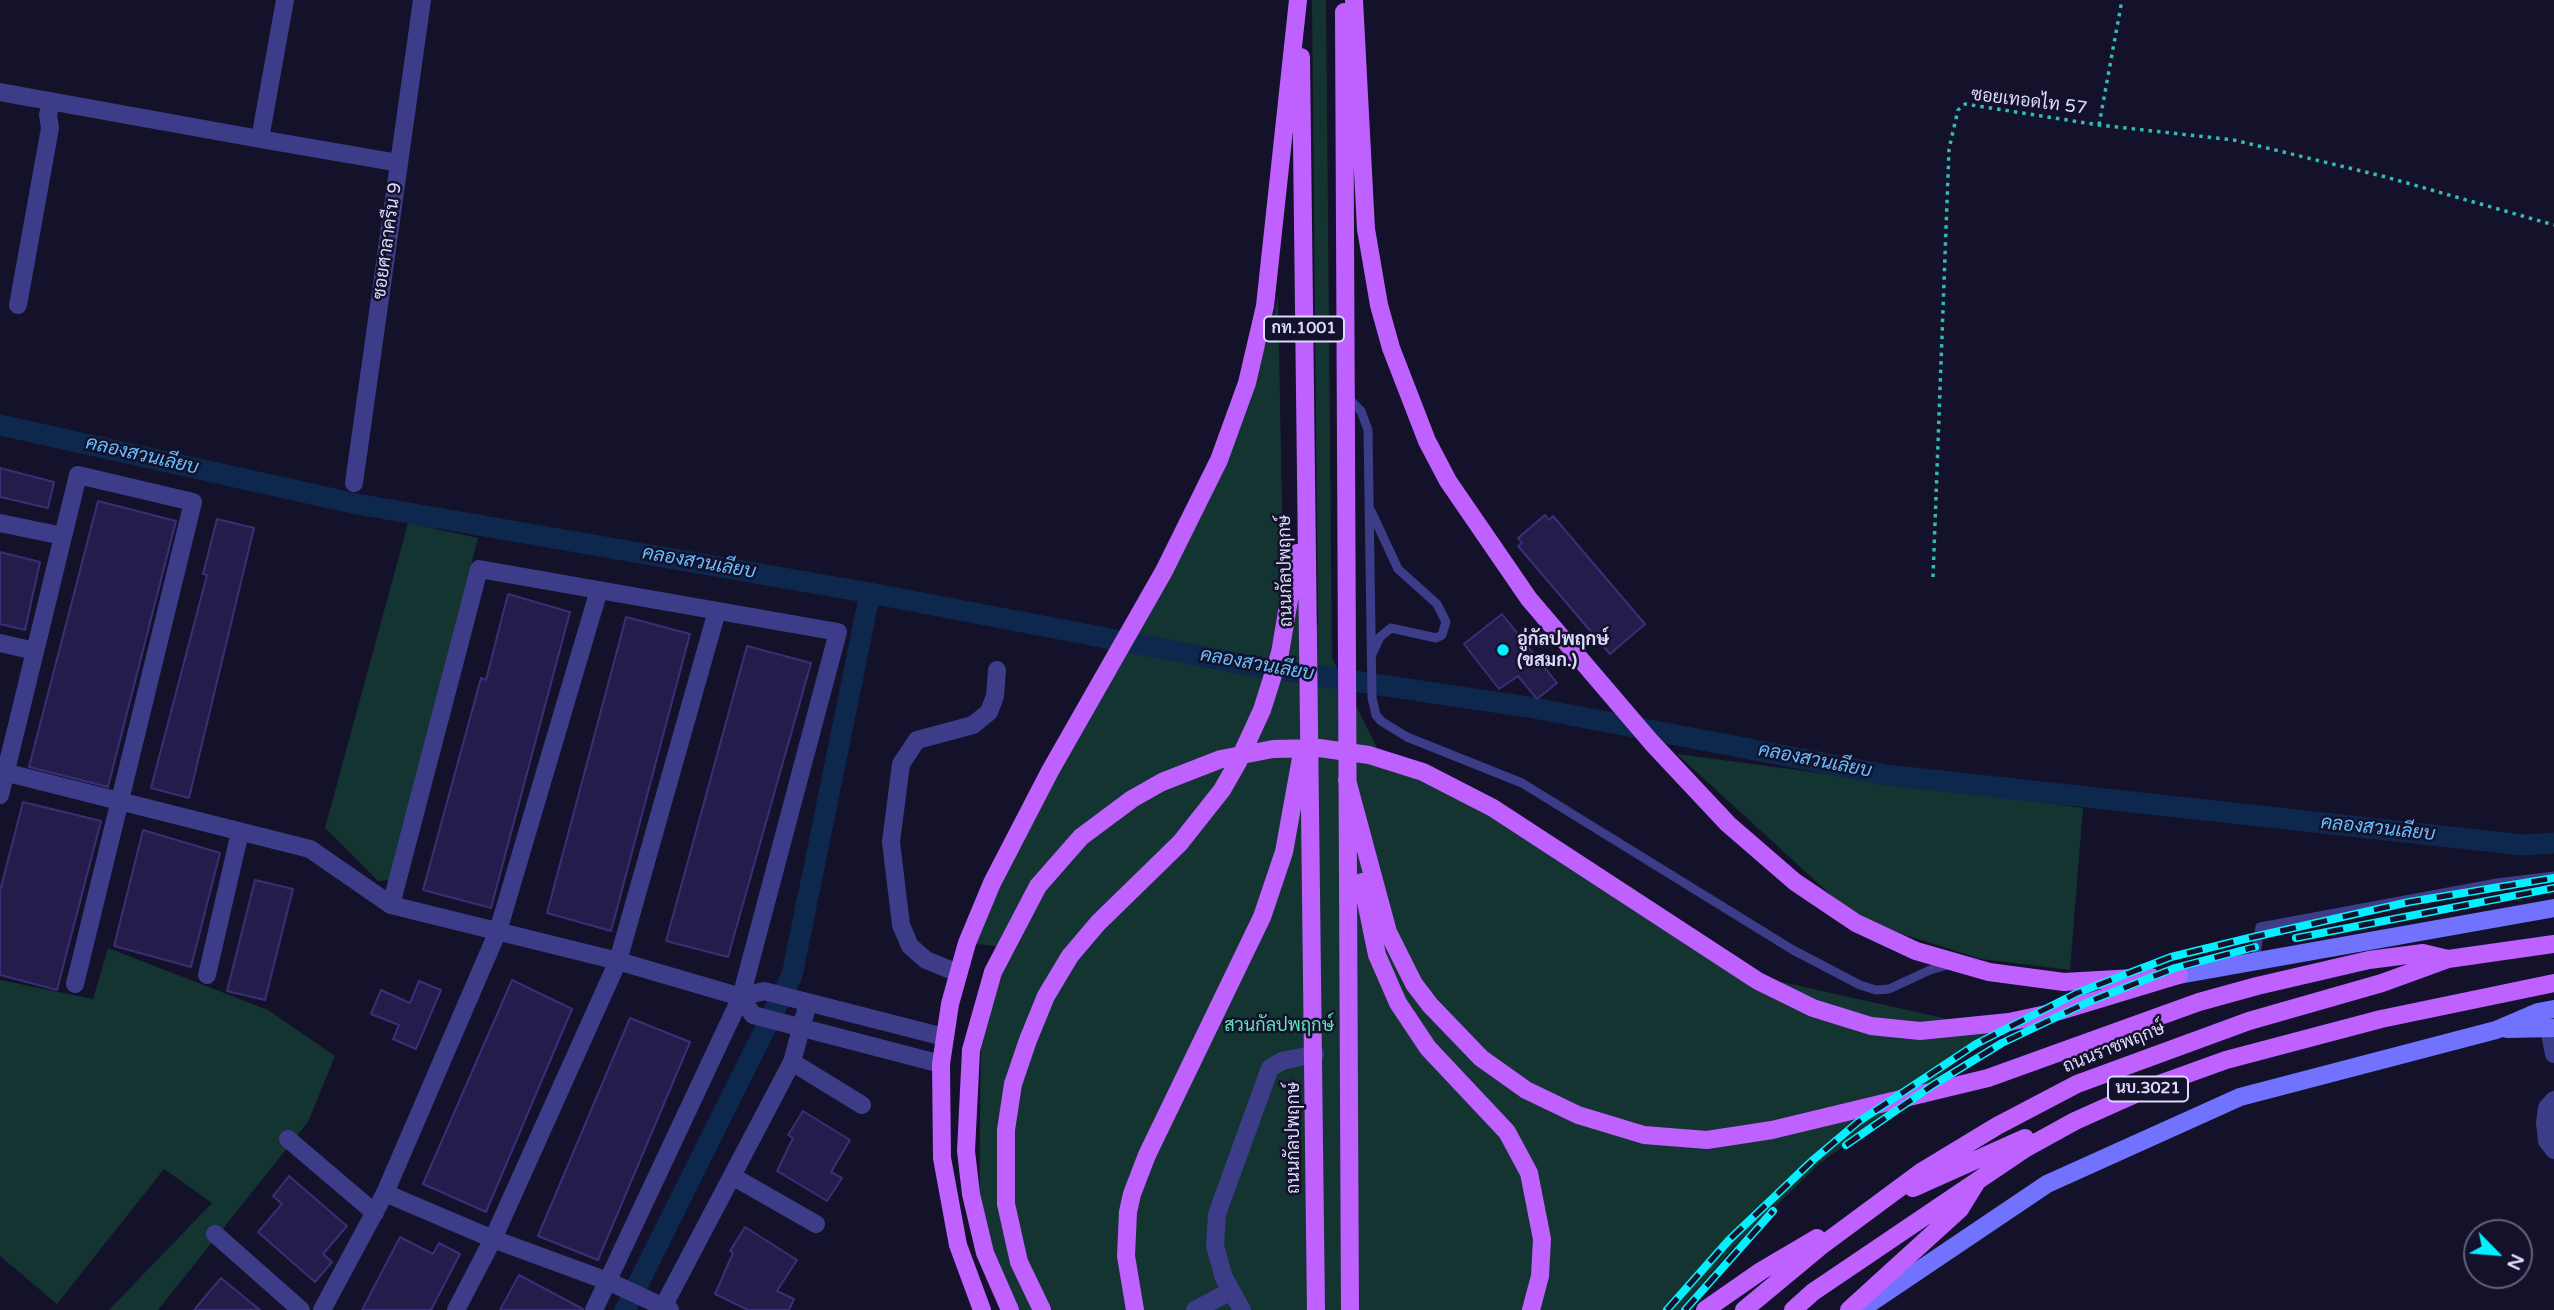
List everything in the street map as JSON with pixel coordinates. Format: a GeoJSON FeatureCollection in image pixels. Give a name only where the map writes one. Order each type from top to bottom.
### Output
{"type":"FeatureCollection","features":[{"type":"Feature","properties":{"kind":"main road","name":"ถนนกัลปพฤกษ์"},"geometry":{"type":"LineString","coordinates":[[1299,0],[1315,1054],[1316,1310]]}},
{"type":"Feature","properties":{"kind":"main road"},"geometry":{"type":"LineString","coordinates":[[982,1310],[958,1245],[948,1200],[941,1127],[941,1064],[958,973],[992,883],[1129,629],[1164,571],[1219,460],[1247,383],[1262,328],[1299,0]]}},
{"type":"Feature","properties":{"kind":"main road","name":"กท.1001"},"geometry":{"type":"LineString","coordinates":[[1344,0],[1343,393],[1350,1310]]}},
{"type":"Feature","properties":{"kind":"main road"},"geometry":{"type":"LineString","coordinates":[[1354,0],[1366,229],[1379,305],[1409,398],[1448,481],[1498,557],[1652,743],[1728,824],[1795,881],[1856,923],[1916,951],[1989,972],[2064,982],[2179,975],[2554,908]]}},
{"type":"Feature","properties":{"kind":"main road"},"geometry":{"type":"LineString","coordinates":[[1042,1310],[1028,1285],[1011,1236],[1005,1180],[1006,1130],[1013,1084],[1046,996],[1070,956],[1098,923],[1158,866],[1208,808],[1253,734],[1270,688],[1292,600],[1305,473]]}},
{"type":"Feature","properties":{"kind":"main road"},"geometry":{"type":"LineString","coordinates":[[1135,1310],[1128,1277],[1126,1234],[1128,1212],[1138,1175],[1246,952],[1274,882],[1291,818],[1309,714]]}},
{"type":"Feature","properties":{"kind":"main road"},"geometry":{"type":"LineString","coordinates":[[1010,1310],[993,1275],[975,1215],[965,1127],[968,1074],[976,1025],[993,972],[1038,886],[1081,837],[1132,799],[1201,766],[1248,752],[1273,749],[1343,750],[1423,772],[1493,808],[1758,981],[1813,1008],[1871,1026],[1920,1031],[2009,1022],[2060,1011],[2179,975]]}},
{"type":"Feature","properties":{"kind":"main road"},"geometry":{"type":"LineString","coordinates":[[1347,780],[1388,932],[1414,984],[1430,1005],[1481,1058],[1526,1090],[1608,1127],[1664,1138],[1707,1140],[1741,1136],[1988,1078],[2040,1062],[2199,1002],[2369,960],[2423,953],[2448,959]]}},
{"type":"Feature","properties":{"kind":"main road"},"geometry":{"type":"LineString","coordinates":[[1347,780],[1370,926],[1386,981],[1428,1048],[1491,1113],[1520,1152],[1536,1193],[1542,1239],[1540,1276],[1531,1310]]}},
{"type":"Feature","properties":{"kind":"main road","name":"ถนนราชพฤกษ์"},"geometry":{"type":"LineString","coordinates":[[1744,1310],[1821,1246],[1922,1172],[2036,1104],[2129,1063],[2249,1021],[2382,983],[2448,959],[2554,944]]}},
{"type":"Feature","properties":{"kind":"main road","name":"นบ.3021"},"geometry":{"type":"LineString","coordinates":[[1793,1310],[1812,1292],[1980,1177],[2075,1121],[2151,1087],[2227,1060],[2381,1019],[2554,983]]}},
{"type":"Feature","properties":{"kind":"main road"},"geometry":{"type":"LineString","coordinates":[[2496,1030],[2538,1012],[2554,1009]]}},
{"type":"Feature","properties":{"kind":"main road"},"geometry":{"type":"LineString","coordinates":[[2496,1030],[2551,1028]]}},
{"type":"Feature","properties":{"kind":"main road","name":"นบ.3021"},"geometry":{"type":"LineString","coordinates":[[1860,1310],[2047,1184],[2240,1097],[2496,1030]]}},
{"type":"Feature","properties":{"kind":"main road"},"geometry":{"type":"LineString","coordinates":[[1705,1310],[1761,1271],[1867,1211],[1977,1159],[2075,1121]]}},
{"type":"Feature","properties":{"kind":"main road"},"geometry":{"type":"LineString","coordinates":[[1849,1310],[1960,1209],[1980,1177]]}},
{"type":"Feature","properties":{"kind":"street"},"geometry":{"type":"LineString","coordinates":[[260,139],[285,0]]}},
{"type":"Feature","properties":{"kind":"street","name":"ซอยศาลาครืน 9"},"geometry":{"type":"LineString","coordinates":[[354,483],[422,0]]}},
{"type":"Feature","properties":{"kind":"street"},"geometry":{"type":"LineString","coordinates":[[0,92],[399,163]]}},
{"type":"Feature","properties":{"kind":"street"},"geometry":{"type":"LineString","coordinates":[[18,305],[50,128],[48,115],[51,101]]}},
{"type":"Feature","properties":{"kind":"street"},"geometry":{"type":"LineString","coordinates":[[0,795],[3,772],[78,475],[193,502],[75,984]]}},
{"type":"Feature","properties":{"kind":"street"},"geometry":{"type":"LineString","coordinates":[[0,523],[63,536]]}},
{"type":"Feature","properties":{"kind":"street"},"geometry":{"type":"LineString","coordinates":[[391,905],[479,569],[838,632],[741,997],[617,1286],[594,1310]]}},
{"type":"Feature","properties":{"kind":"street"},"geometry":{"type":"LineString","coordinates":[[322,1310],[385,1193],[498,930],[599,590]]}},
{"type":"Feature","properties":{"kind":"street"},"geometry":{"type":"LineString","coordinates":[[456,1310],[493,1239],[618,961],[717,611]]}},
{"type":"Feature","properties":{"kind":"street"},"geometry":{"type":"LineString","coordinates":[[0,643],[35,651]]}},
{"type":"Feature","properties":{"kind":"street"},"geometry":{"type":"LineString","coordinates":[[958,973],[926,960],[910,946],[901,925],[891,842],[901,764],[917,740],[973,725],[989,712],[995,696],[997,670]]}},
{"type":"Feature","properties":{"kind":"street"},"geometry":{"type":"LineString","coordinates":[[3,772],[310,849],[391,905],[618,961],[741,997],[764,990],[944,1037]]}},
{"type":"Feature","properties":{"kind":"street"},"geometry":{"type":"LineString","coordinates":[[207,975],[240,832]]}},
{"type":"Feature","properties":{"kind":"street"},"geometry":{"type":"LineString","coordinates":[[741,997],[753,1015],[941,1064]]}},
{"type":"Feature","properties":{"kind":"street"},"geometry":{"type":"LineString","coordinates":[[385,1193],[666,1308],[792,1062],[793,1026],[801,1000]]}},
{"type":"Feature","properties":{"kind":"street"},"geometry":{"type":"LineString","coordinates":[[2551,1028],[2554,1054]]}},
{"type":"Feature","properties":{"kind":"street"},"geometry":{"type":"LineString","coordinates":[[1242,1310],[1224,1278],[1215,1246],[1215,1224],[1261,1087],[1270,1068],[1282,1061],[1315,1054]]}},
{"type":"Feature","properties":{"kind":"street"},"geometry":{"type":"LineString","coordinates":[[792,1062],[862,1105]]}},
{"type":"Feature","properties":{"kind":"street"},"geometry":{"type":"LineString","coordinates":[[2554,1100],[2547,1108],[2545,1123],[2547,1141],[2554,1150]]}},
{"type":"Feature","properties":{"kind":"street"},"geometry":{"type":"LineString","coordinates":[[288,1139],[375,1213]]}},
{"type":"Feature","properties":{"kind":"street"},"geometry":{"type":"LineString","coordinates":[[732,1176],[816,1224]]}},
{"type":"Feature","properties":{"kind":"street"},"geometry":{"type":"LineString","coordinates":[[215,1234],[301,1310]]}},
{"type":"Feature","properties":{"kind":"street"},"geometry":{"type":"LineString","coordinates":[[1195,1310],[1231,1291]]}},
{"type":"Feature","properties":{"kind":"lane"},"geometry":{"type":"LineString","coordinates":[[1343,393],[1362,411],[1367,424],[1372,698],[1376,715],[1388,727],[1522,783],[1793,950],[1860,985],[1889,989],[1930,970],[1956,963]]}},
{"type":"Feature","properties":{"kind":"lane"},"geometry":{"type":"LineString","coordinates":[[1369,506],[1398,569],[1437,604],[1446,622],[1442,635],[1436,638],[1391,628],[1380,637],[1371,660]]}},
{"type":"Feature","properties":{"kind":"lane"},"geometry":{"type":"LineString","coordinates":[[2255,962],[2260,927],[2497,883],[2554,876]]}},
{"type":"Feature","properties":{"kind":"path"},"geometry":{"type":"LineString","coordinates":[[2099,125],[2122,0]]}},
{"type":"Feature","properties":{"kind":"path","name":"ซอยเทอดไท 57"},"geometry":{"type":"LineString","coordinates":[[1933,577],[1946,193],[1949,149],[1958,110],[1965,104],[2099,125],[2234,140],[2386,177],[2554,225]]}},
{"type":"Feature","properties":{"kind":"green space","name":"สวนกัลปพฤกษ์"},"geometry":{"type":"Polygon","coordinates":[[[1312,0],[1326,0],[1332,658],[1382,758],[1560,852],[1759,977],[1975,1025],[1997,1027],[1944,1072],[1819,1164],[1733,1248],[1679,1310],[1017,1310],[979,1233],[981,1030],[1004,947],[968,943],[1159,569],[1269,338],[1278,295],[1283,559],[1318,626],[1312,0]]]}},
{"type":"Feature","properties":{"kind":"green space"},"geometry":{"type":"Polygon","coordinates":[[[408,523],[478,538],[390,880],[378,881],[325,828],[408,523]]]}},
{"type":"Feature","properties":{"kind":"green space"},"geometry":{"type":"Polygon","coordinates":[[[1677,754],[2083,808],[2070,970],[1981,959],[1890,930],[1845,908],[1677,754]]]}},
{"type":"Feature","properties":{"kind":"green space"},"geometry":{"type":"Polygon","coordinates":[[[108,948],[268,1010],[335,1056],[308,1122],[158,1310],[109,1310],[212,1203],[164,1169],[57,1304],[0,1256],[0,980],[93,999],[108,948]]]}},
{"type":"Feature","properties":{"kind":"building"},"geometry":{"type":"Polygon","coordinates":[[[0,468],[54,482],[48,508],[0,497],[0,468]]]}},
{"type":"Feature","properties":{"kind":"building"},"geometry":{"type":"Polygon","coordinates":[[[98,501],[176,521],[108,787],[29,767],[98,501]]]}},
{"type":"Feature","properties":{"kind":"building"},"geometry":{"type":"Polygon","coordinates":[[[1545,515],[1549,520],[1553,516],[1645,624],[1610,654],[1518,546],[1522,543],[1518,538],[1545,515]]]}},
{"type":"Feature","properties":{"kind":"building"},"geometry":{"type":"Polygon","coordinates":[[[217,519],[254,528],[189,798],[151,788],[207,575],[203,574],[217,519]]]}},
{"type":"Feature","properties":{"kind":"building"},"geometry":{"type":"Polygon","coordinates":[[[0,552],[40,562],[25,630],[0,624],[0,552]]]}},
{"type":"Feature","properties":{"kind":"building"},"geometry":{"type":"Polygon","coordinates":[[[508,594],[570,612],[491,908],[423,890],[481,678],[486,680],[508,594]]]}},
{"type":"Feature","properties":{"kind":"building"},"geometry":{"type":"Polygon","coordinates":[[[1502,614],[1557,683],[1537,699],[1518,676],[1499,689],[1464,644],[1502,614]]]}},
{"type":"Feature","properties":{"kind":"building"},"geometry":{"type":"Polygon","coordinates":[[[626,617],[690,634],[611,931],[547,913],[626,617]]]}},
{"type":"Feature","properties":{"kind":"building"},"geometry":{"type":"Polygon","coordinates":[[[747,646],[811,663],[728,957],[666,941],[747,646]]]}},
{"type":"Feature","properties":{"kind":"building"},"geometry":{"type":"Polygon","coordinates":[[[23,802],[101,821],[57,990],[0,975],[0,891],[23,802]]]}},
{"type":"Feature","properties":{"kind":"building"},"geometry":{"type":"Polygon","coordinates":[[[143,830],[220,853],[191,967],[114,946],[143,830]]]}},
{"type":"Feature","properties":{"kind":"building"},"geometry":{"type":"Polygon","coordinates":[[[255,880],[293,889],[265,1000],[227,991],[255,880]]]}},
{"type":"Feature","properties":{"kind":"building"},"geometry":{"type":"Polygon","coordinates":[[[512,980],[572,1009],[486,1212],[423,1184],[512,980]]]}},
{"type":"Feature","properties":{"kind":"building"},"geometry":{"type":"Polygon","coordinates":[[[419,981],[441,990],[416,1049],[393,1039],[399,1025],[371,1014],[381,990],[410,1003],[419,981]]]}},
{"type":"Feature","properties":{"kind":"building"},"geometry":{"type":"Polygon","coordinates":[[[630,1018],[690,1042],[598,1260],[538,1236],[630,1018]]]}},
{"type":"Feature","properties":{"kind":"building"},"geometry":{"type":"Polygon","coordinates":[[[803,1111],[850,1140],[831,1172],[842,1178],[827,1201],[777,1171],[793,1138],[788,1135],[803,1111]]]}},
{"type":"Feature","properties":{"kind":"building"},"geometry":{"type":"Polygon","coordinates":[[[289,1176],[347,1226],[323,1254],[332,1262],[315,1282],[258,1232],[282,1204],[273,1196],[289,1176]]]}},
{"type":"Feature","properties":{"kind":"building"},"geometry":{"type":"Polygon","coordinates":[[[745,1227],[797,1260],[777,1291],[794,1299],[789,1310],[748,1310],[715,1294],[733,1253],[730,1251],[745,1227]]]}},
{"type":"Feature","properties":{"kind":"building"},"geometry":{"type":"Polygon","coordinates":[[[400,1237],[433,1254],[439,1243],[460,1254],[431,1310],[362,1310],[400,1237]]]}},
{"type":"Feature","properties":{"kind":"building"},"geometry":{"type":"Polygon","coordinates":[[[519,1275],[583,1309],[583,1310],[500,1310],[519,1275]]]}},
{"type":"Feature","properties":{"kind":"building"},"geometry":{"type":"Polygon","coordinates":[[[221,1278],[260,1310],[194,1310],[221,1278]]]}},
{"type":"Feature","properties":{"kind":"waterway","name":"คลองสวนเลียบ"},"geometry":{"type":"LineString","coordinates":[[0,425],[357,504],[870,593],[1253,666],[1528,707],[1887,775],[2523,845],[2554,843]]}},
{"type":"Feature","properties":{"kind":"waterway"},"geometry":{"type":"LineString","coordinates":[[625,1310],[792,975],[870,593]]}},
{"type":"Feature","properties":{"kind":"railway"},"geometry":{"type":"LineString","coordinates":[[1667,1310],[1729,1240],[1813,1160],[1858,1122],[1976,1044],[2077,993],[2171,957],[2249,938],[2409,902],[2554,878]]}},
{"type":"Feature","properties":{"kind":"railway"},"geometry":{"type":"LineString","coordinates":[[2296,938],[2554,888]]}},
{"type":"Feature","properties":{"kind":"railway"},"geometry":{"type":"LineString","coordinates":[[1846,1145],[1933,1085],[2002,1043],[2088,1002],[2175,968],[2255,947]]}},
{"type":"Feature","properties":{"kind":"railway"},"geometry":{"type":"LineString","coordinates":[[1685,1310],[1773,1211]]}},
{"type":"Feature","properties":{"kind":"place","name":"อู่กัลปพฤกษ์ (ขสมก.)"},"geometry":{"type":"Point","coordinates":[1503,650]}}]}
